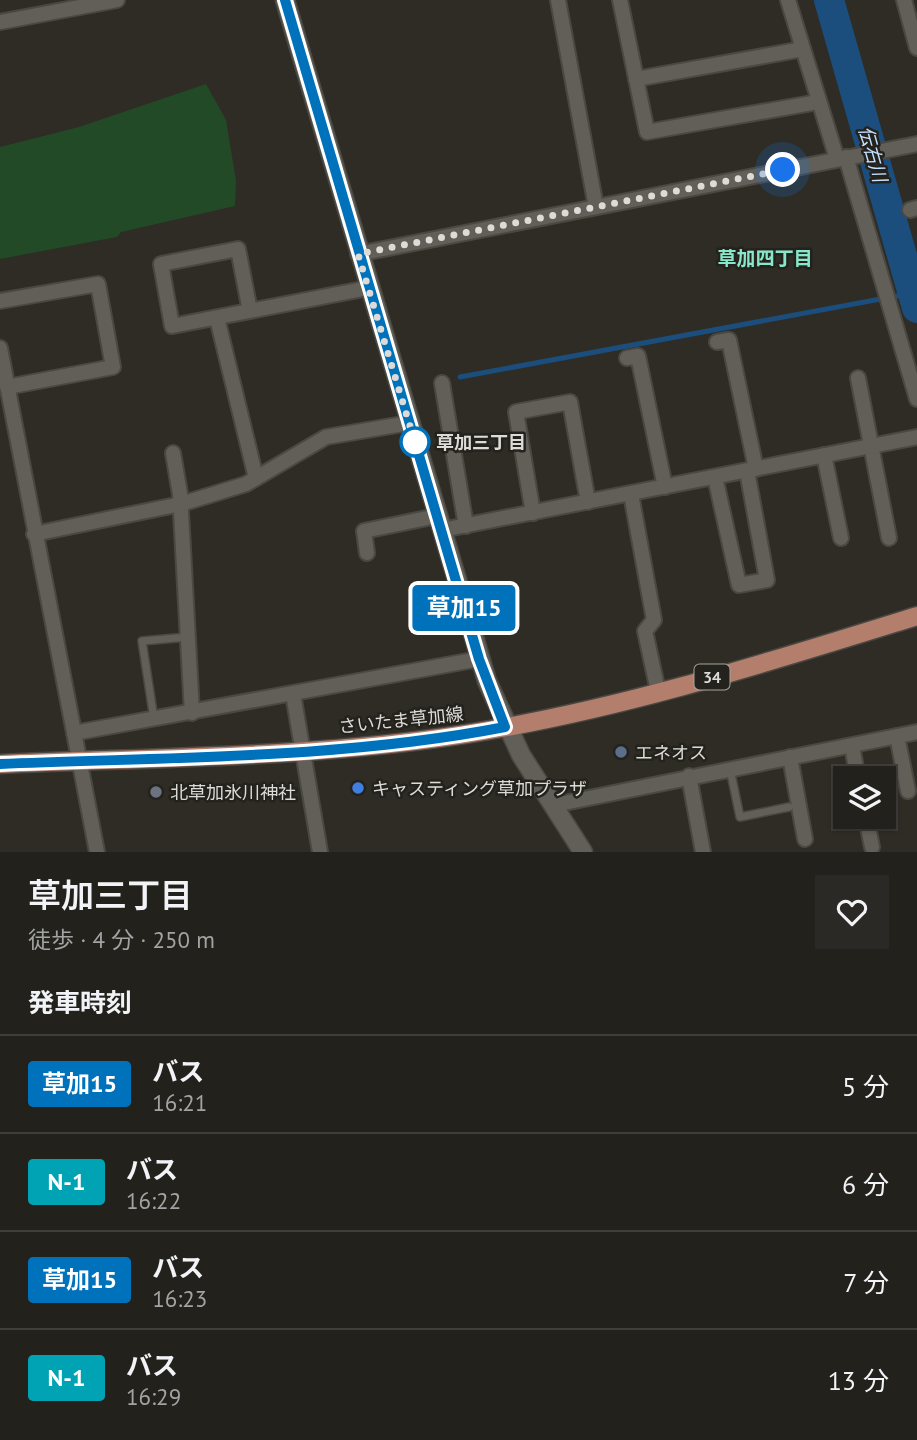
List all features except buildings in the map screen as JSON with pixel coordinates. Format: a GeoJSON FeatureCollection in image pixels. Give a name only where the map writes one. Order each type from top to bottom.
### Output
{"type":"FeatureCollection","features":[{"type":"Feature","properties":{"kind":"main road","name":"さいたま草加線"},"geometry":{"type":"LineString","coordinates":[[0,764],[302,751],[395,743],[505,727],[658,691],[917,616]]}},
{"type":"Feature","properties":{"kind":"street"},"geometry":{"type":"LineString","coordinates":[[0,22],[117,0]]}},
{"type":"Feature","properties":{"kind":"street"},"geometry":{"type":"LineString","coordinates":[[285,0],[479,659],[505,727],[583,852]]}},
{"type":"Feature","properties":{"kind":"street"},"geometry":{"type":"LineString","coordinates":[[558,0],[596,207]]}},
{"type":"Feature","properties":{"kind":"street"},"geometry":{"type":"LineString","coordinates":[[620,0],[647,132],[818,102]]}},
{"type":"Feature","properties":{"kind":"street"},"geometry":{"type":"LineString","coordinates":[[788,0],[818,102],[845,157],[917,399]]}},
{"type":"Feature","properties":{"kind":"street"},"geometry":{"type":"LineString","coordinates":[[904,0],[917,44]]}},
{"type":"Feature","properties":{"kind":"street"},"geometry":{"type":"LineString","coordinates":[[636,79],[803,49]]}},
{"type":"Feature","properties":{"kind":"street"},"geometry":{"type":"LineString","coordinates":[[358,254],[917,144]]}},
{"type":"Feature","properties":{"kind":"street"},"geometry":{"type":"LineString","coordinates":[[250,311],[238,249],[161,264],[172,326],[217,318],[368,287]]}},
{"type":"Feature","properties":{"kind":"street"},"geometry":{"type":"LineString","coordinates":[[0,301],[99,284],[113,367],[7,387]]}},
{"type":"Feature","properties":{"kind":"street"},"geometry":{"type":"LineString","coordinates":[[217,318],[256,478]]}},
{"type":"Feature","properties":{"kind":"street"},"geometry":{"type":"LineString","coordinates":[[715,477],[739,585],[767,580],[752,470],[729,340],[717,342]]}},
{"type":"Feature","properties":{"kind":"street"},"geometry":{"type":"LineString","coordinates":[[0,348],[97,852]]}},
{"type":"Feature","properties":{"kind":"street"},"geometry":{"type":"LineString","coordinates":[[627,358],[638,356],[665,487]]}},
{"type":"Feature","properties":{"kind":"street"},"geometry":{"type":"LineString","coordinates":[[858,378],[889,538]]}},
{"type":"Feature","properties":{"kind":"street"},"geometry":{"type":"LineString","coordinates":[[442,383],[466,526]]}},
{"type":"Feature","properties":{"kind":"street"},"geometry":{"type":"LineString","coordinates":[[533,513],[516,412],[570,402],[588,502]]}},
{"type":"Feature","properties":{"kind":"street"},"geometry":{"type":"LineString","coordinates":[[34,534],[181,505],[256,478],[326,437],[409,423]]}},
{"type":"Feature","properties":{"kind":"street"},"geometry":{"type":"LineString","coordinates":[[367,553],[365,531],[439,523],[466,526],[917,437]]}},
{"type":"Feature","properties":{"kind":"street"},"geometry":{"type":"LineString","coordinates":[[173,453],[181,505],[192,713]]}},
{"type":"Feature","properties":{"kind":"street"},"geometry":{"type":"LineString","coordinates":[[824,455],[841,538]]}},
{"type":"Feature","properties":{"kind":"street"},"geometry":{"type":"LineString","coordinates":[[631,494],[654,620],[645,631],[658,691]]}},
{"type":"Feature","properties":{"kind":"street"},"geometry":{"type":"LineString","coordinates":[[74,733],[479,659]]}},
{"type":"Feature","properties":{"kind":"street"},"geometry":{"type":"LineString","coordinates":[[292,694],[320,852]]}},
{"type":"Feature","properties":{"kind":"street"},"geometry":{"type":"LineString","coordinates":[[554,806],[688,776],[917,732]]}},
{"type":"Feature","properties":{"kind":"street"},"geometry":{"type":"LineString","coordinates":[[897,736],[908,791]]}},
{"type":"Feature","properties":{"kind":"street"},"geometry":{"type":"LineString","coordinates":[[852,746],[856,766]]}},
{"type":"Feature","properties":{"kind":"street"},"geometry":{"type":"LineString","coordinates":[[790,757],[805,839]]}},
{"type":"Feature","properties":{"kind":"street"},"geometry":{"type":"LineString","coordinates":[[688,776],[703,852]]}},
{"type":"Feature","properties":{"kind":"street"},"geometry":{"type":"LineString","coordinates":[[868,829],[872,847]]}},
{"type":"Feature","properties":{"kind":"lane"},"geometry":{"type":"LineString","coordinates":[[154,720],[142,641],[188,637]]}},
{"type":"Feature","properties":{"kind":"lane"},"geometry":{"type":"LineString","coordinates":[[730,768],[740,817],[789,807]]}},
{"type":"Feature","properties":{"kind":"green space"},"geometry":{"type":"Polygon","coordinates":[[[206,84],[226,120],[236,181],[235,206],[121,232],[117,237],[0,259],[0,147],[79,127],[206,84]]]}},
{"type":"Feature","properties":{"kind":"waterway","name":"伝右川"},"geometry":{"type":"LineString","coordinates":[[829,0],[917,308]]}},
{"type":"Feature","properties":{"kind":"waterway"},"geometry":{"type":"LineString","coordinates":[[460,377],[913,293]]}},
{"type":"Feature","properties":{"kind":"bus line","name":"草加15"},"geometry":{"type":"LineString","coordinates":[[0,764],[302,751],[382,745],[505,727],[479,659],[285,0]]}},
{"type":"Feature","properties":{"kind":"place","name":"草加三丁目"},"geometry":{"type":"Point","coordinates":[415,442]}},
{"type":"Feature","properties":{"kind":"place","name":"エネオス"},"geometry":{"type":"Point","coordinates":[621,752]}},
{"type":"Feature","properties":{"kind":"place","name":"キャスティング草加プラザ"},"geometry":{"type":"Point","coordinates":[358,788]}},
{"type":"Feature","properties":{"kind":"place","name":"北草加氷川神社"},"geometry":{"type":"Point","coordinates":[156,792]}},
{"type":"Feature","properties":{"kind":"district","name":"草加四丁目"},"geometry":{"type":"Point","coordinates":[765,258]}},
{"type":"Feature","properties":{"kind":"route"},"geometry":{"type":"LineString","coordinates":[[415,442],[416,446],[358,254],[783,170]]}}]}
